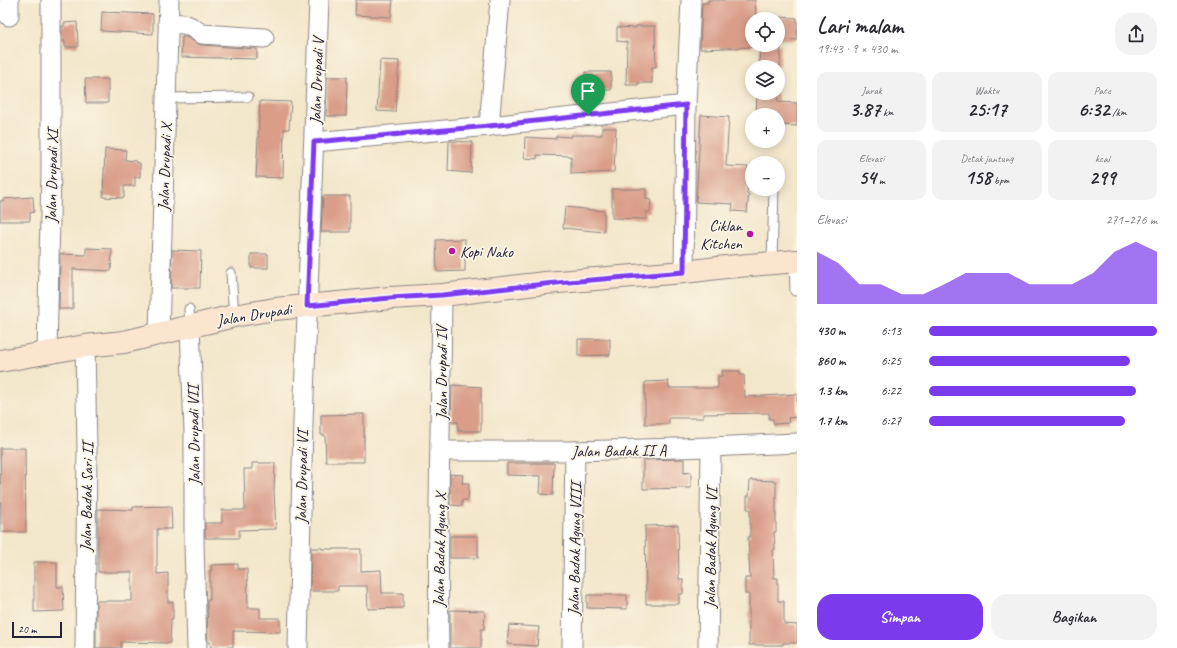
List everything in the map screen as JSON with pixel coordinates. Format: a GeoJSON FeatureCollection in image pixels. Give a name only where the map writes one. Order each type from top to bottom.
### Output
{"type":"FeatureCollection","features":[{"type":"Feature","properties":{"kind":"street","name":"Jalan Drupadi XI"},"geometry":{"type":"LineString","coordinates":[[47,353],[51,164],[51,0]]}},
{"type":"Feature","properties":{"kind":"street","name":"Jalan Drupadi X"},"geometry":{"type":"LineString","coordinates":[[159,333],[169,0]]}},
{"type":"Feature","properties":{"kind":"street","name":"Jalan Drupadi V"},"geometry":{"type":"LineString","coordinates":[[307,306],[320,0]]}},
{"type":"Feature","properties":{"kind":"street"},"geometry":{"type":"LineString","coordinates":[[489,126],[500,0]]}},
{"type":"Feature","properties":{"kind":"street"},"geometry":{"type":"LineString","coordinates":[[684,272],[686,105],[691,0]]}},
{"type":"Feature","properties":{"kind":"street"},"geometry":{"type":"LineString","coordinates":[[168,22],[184,24],[202,34],[264,38]]}},
{"type":"Feature","properties":{"kind":"street"},"geometry":{"type":"LineString","coordinates":[[314,142],[489,126],[686,105]]}},
{"type":"Feature","properties":{"kind":"street","name":"Jalan Drupadi"},"geometry":{"type":"LineString","coordinates":[[0,361],[85,346],[124,342],[159,333],[190,318],[234,316],[275,309],[390,298],[442,295],[530,285],[795,261]]}},
{"type":"Feature","properties":{"kind":"street","name":"Jalan Drupadi IV"},"geometry":{"type":"LineString","coordinates":[[441,451],[442,295]]}},
{"type":"Feature","properties":{"kind":"street","name":"Jalan Drupadi VI"},"geometry":{"type":"LineString","coordinates":[[298,648],[302,444],[307,306]]}},
{"type":"Feature","properties":{"kind":"street","name":"Jalan Drupadi VII"},"geometry":{"type":"LineString","coordinates":[[190,318],[194,432],[194,544],[197,648]]}},
{"type":"Feature","properties":{"kind":"street","name":"Jalan Badak Sari II"},"geometry":{"type":"LineString","coordinates":[[85,346],[87,447],[85,648]]}},
{"type":"Feature","properties":{"kind":"street","name":"Jalan Badak II A"},"geometry":{"type":"LineString","coordinates":[[441,451],[575,451],[797,443]]}},
{"type":"Feature","properties":{"kind":"street","name":"Jalan Badak Agung VI"},"geometry":{"type":"LineString","coordinates":[[708,648],[711,447]]}},
{"type":"Feature","properties":{"kind":"street","name":"Jalan Badak Agung X"},"geometry":{"type":"LineString","coordinates":[[439,648],[438,562],[441,451]]}},
{"type":"Feature","properties":{"kind":"street","name":"Jalan Badak Agung VIII"},"geometry":{"type":"LineString","coordinates":[[572,648],[575,451]]}},
{"type":"Feature","properties":{"kind":"lane"},"geometry":{"type":"LineString","coordinates":[[166,98],[248,97]]}},
{"type":"Feature","properties":{"kind":"lane"},"geometry":{"type":"LineString","coordinates":[[772,263],[774,196]]}},
{"type":"Feature","properties":{"kind":"lane"},"geometry":{"type":"LineString","coordinates":[[795,261],[795,291]]}},
{"type":"Feature","properties":{"kind":"lane"},"geometry":{"type":"LineString","coordinates":[[231,273],[234,316]]}},
{"type":"Feature","properties":{"kind":"building"},"geometry":{"type":"Polygon","coordinates":[[[356,0],[393,0],[391,17],[355,15],[356,0]]]}},
{"type":"Feature","properties":{"kind":"building"},"geometry":{"type":"Polygon","coordinates":[[[708,0],[755,0],[756,12],[745,12],[745,47],[700,49],[702,3],[708,3],[708,0]]]}},
{"type":"Feature","properties":{"kind":"building"},"geometry":{"type":"Polygon","coordinates":[[[102,12],[153,14],[153,34],[101,31],[102,12]]]}},
{"type":"Feature","properties":{"kind":"building"},"geometry":{"type":"Polygon","coordinates":[[[785,17],[797,18],[797,40],[785,39],[785,17]]]}},
{"type":"Feature","properties":{"kind":"building"},"geometry":{"type":"Polygon","coordinates":[[[77,22],[78,47],[65,47],[65,41],[62,41],[62,26],[64,26],[64,23],[77,22]]]}},
{"type":"Feature","properties":{"kind":"building"},"geometry":{"type":"Polygon","coordinates":[[[636,26],[655,26],[656,67],[652,67],[652,83],[626,85],[627,42],[617,41],[617,27],[636,28],[636,26]]]}},
{"type":"Feature","properties":{"kind":"building"},"geometry":{"type":"Polygon","coordinates":[[[182,37],[186,37],[201,45],[257,49],[257,59],[181,57],[182,37]]]}},
{"type":"Feature","properties":{"kind":"building"},"geometry":{"type":"Polygon","coordinates":[[[760,52],[781,52],[780,60],[759,60],[760,52]]]}},
{"type":"Feature","properties":{"kind":"building"},"geometry":{"type":"Polygon","coordinates":[[[380,60],[399,61],[395,112],[377,111],[380,60]]]}},
{"type":"Feature","properties":{"kind":"building"},"geometry":{"type":"Polygon","coordinates":[[[585,72],[611,72],[611,90],[584,90],[585,72]]]}},
{"type":"Feature","properties":{"kind":"building"},"geometry":{"type":"Polygon","coordinates":[[[327,77],[347,77],[346,116],[326,116],[327,77]]]}},
{"type":"Feature","properties":{"kind":"building"},"geometry":{"type":"Polygon","coordinates":[[[85,79],[108,79],[108,103],[86,103],[85,79]]]}},
{"type":"Feature","properties":{"kind":"building"},"geometry":{"type":"Polygon","coordinates":[[[757,100],[778,100],[778,102],[797,103],[797,126],[785,125],[785,108],[756,108],[757,100]]]}},
{"type":"Feature","properties":{"kind":"building"},"geometry":{"type":"Polygon","coordinates":[[[260,101],[291,102],[289,129],[284,129],[283,178],[256,177],[260,101]]]}},
{"type":"Feature","properties":{"kind":"building"},"geometry":{"type":"Polygon","coordinates":[[[701,115],[729,117],[726,166],[745,167],[745,196],[749,196],[747,212],[732,211],[733,204],[696,202],[701,115]]]}},
{"type":"Feature","properties":{"kind":"building"},"geometry":{"type":"Polygon","coordinates":[[[602,128],[616,128],[614,172],[571,174],[571,156],[537,155],[537,159],[524,158],[525,137],[556,139],[556,136],[571,137],[571,135],[602,135],[602,128]]]}},
{"type":"Feature","properties":{"kind":"building"},"geometry":{"type":"Polygon","coordinates":[[[449,141],[472,142],[471,173],[448,171],[449,141]]]}},
{"type":"Feature","properties":{"kind":"building"},"geometry":{"type":"Polygon","coordinates":[[[105,149],[126,150],[125,160],[140,163],[140,177],[135,177],[135,186],[124,186],[124,198],[103,197],[105,149]]]}},
{"type":"Feature","properties":{"kind":"building"},"geometry":{"type":"Polygon","coordinates":[[[612,189],[646,189],[646,199],[651,200],[650,212],[646,212],[646,219],[612,218],[612,189]]]}},
{"type":"Feature","properties":{"kind":"building"},"geometry":{"type":"Polygon","coordinates":[[[323,196],[350,196],[350,232],[321,232],[323,196]]]}},
{"type":"Feature","properties":{"kind":"building"},"geometry":{"type":"Polygon","coordinates":[[[33,197],[34,212],[30,213],[30,221],[0,221],[0,201],[3,201],[3,199],[33,197]]]}},
{"type":"Feature","properties":{"kind":"building"},"geometry":{"type":"Polygon","coordinates":[[[565,207],[604,211],[604,232],[563,228],[565,207]]]}},
{"type":"Feature","properties":{"kind":"building"},"geometry":{"type":"Polygon","coordinates":[[[465,239],[465,271],[437,272],[436,240],[465,239]]]}},
{"type":"Feature","properties":{"kind":"building"},"geometry":{"type":"Polygon","coordinates":[[[86,248],[112,249],[111,271],[73,269],[73,309],[59,309],[60,254],[86,255],[86,248]]]}},
{"type":"Feature","properties":{"kind":"building"},"geometry":{"type":"Polygon","coordinates":[[[172,250],[201,251],[200,288],[171,288],[172,250]]]}},
{"type":"Feature","properties":{"kind":"building"},"geometry":{"type":"Polygon","coordinates":[[[251,254],[268,254],[268,268],[251,268],[251,254]]]}},
{"type":"Feature","properties":{"kind":"building"},"geometry":{"type":"Polygon","coordinates":[[[578,339],[610,339],[610,355],[578,356],[578,339]]]}},
{"type":"Feature","properties":{"kind":"building"},"geometry":{"type":"Polygon","coordinates":[[[722,371],[740,371],[740,375],[744,375],[745,397],[797,394],[797,417],[788,418],[789,423],[774,424],[773,419],[769,419],[769,413],[703,414],[703,418],[669,418],[669,424],[645,424],[645,382],[668,381],[669,388],[718,388],[718,376],[722,376],[722,371]]]}},
{"type":"Feature","properties":{"kind":"building"},"geometry":{"type":"Polygon","coordinates":[[[452,385],[481,387],[481,431],[458,431],[458,422],[451,422],[452,385]]]}},
{"type":"Feature","properties":{"kind":"building"},"geometry":{"type":"Polygon","coordinates":[[[364,414],[364,462],[326,462],[325,435],[321,435],[321,415],[364,414]]]}},
{"type":"Feature","properties":{"kind":"building"},"geometry":{"type":"Polygon","coordinates":[[[0,448],[25,448],[26,532],[1,532],[0,448]]]}},
{"type":"Feature","properties":{"kind":"building"},"geometry":{"type":"Polygon","coordinates":[[[684,459],[684,473],[691,472],[691,488],[643,489],[643,460],[684,459]]]}},
{"type":"Feature","properties":{"kind":"building"},"geometry":{"type":"Polygon","coordinates":[[[252,463],[275,463],[274,491],[276,529],[239,530],[239,538],[205,538],[205,523],[222,523],[222,510],[245,510],[244,469],[252,469],[252,463]]]}},
{"type":"Feature","properties":{"kind":"building"},"geometry":{"type":"Polygon","coordinates":[[[507,463],[554,463],[553,495],[540,494],[541,476],[507,475],[507,463]]]}},
{"type":"Feature","properties":{"kind":"building"},"geometry":{"type":"Polygon","coordinates":[[[450,474],[463,475],[462,483],[469,483],[468,500],[462,500],[462,506],[450,505],[450,474]]]}},
{"type":"Feature","properties":{"kind":"building"},"geometry":{"type":"Polygon","coordinates":[[[750,480],[776,481],[776,532],[774,532],[775,549],[773,550],[774,578],[778,578],[778,601],[784,601],[784,624],[797,625],[797,643],[783,643],[783,645],[749,645],[749,594],[745,594],[745,578],[750,578],[748,537],[750,537],[750,509],[747,509],[747,496],[749,496],[750,480]]]}},
{"type":"Feature","properties":{"kind":"building"},"geometry":{"type":"Polygon","coordinates":[[[171,506],[172,529],[157,529],[157,574],[168,573],[168,602],[173,602],[173,619],[171,619],[170,643],[121,642],[121,648],[96,648],[96,601],[132,601],[132,572],[98,572],[98,509],[133,510],[133,507],[171,506]]]}},
{"type":"Feature","properties":{"kind":"building"},"geometry":{"type":"Polygon","coordinates":[[[678,525],[679,579],[683,579],[683,594],[679,594],[679,604],[646,604],[645,526],[678,525]]]}},
{"type":"Feature","properties":{"kind":"building"},"geometry":{"type":"Polygon","coordinates":[[[450,536],[478,536],[478,558],[450,558],[450,536]]]}},
{"type":"Feature","properties":{"kind":"building"},"geometry":{"type":"Polygon","coordinates":[[[311,548],[361,549],[361,571],[381,570],[382,593],[403,593],[403,608],[368,609],[367,586],[338,586],[338,591],[310,591],[311,548]]]}},
{"type":"Feature","properties":{"kind":"building"},"geometry":{"type":"Polygon","coordinates":[[[34,562],[57,562],[57,587],[63,587],[64,611],[34,612],[34,562]]]}},
{"type":"Feature","properties":{"kind":"building"},"geometry":{"type":"Polygon","coordinates":[[[238,564],[238,569],[247,569],[248,608],[260,608],[260,618],[280,618],[280,632],[233,631],[233,647],[211,648],[210,642],[208,642],[207,600],[210,600],[211,565],[238,564]]]}},
{"type":"Feature","properties":{"kind":"building"},"geometry":{"type":"Polygon","coordinates":[[[587,595],[627,595],[627,609],[587,608],[587,595]]]}},
{"type":"Feature","properties":{"kind":"building"},"geometry":{"type":"Polygon","coordinates":[[[450,610],[485,611],[484,629],[481,629],[481,648],[450,648],[450,610]]]}},
{"type":"Feature","properties":{"kind":"building"},"geometry":{"type":"Polygon","coordinates":[[[509,625],[539,627],[537,646],[507,644],[509,625]]]}},
{"type":"Feature","properties":{"kind":"place","name":"Ciklan Kitchen"},"geometry":{"type":"Point","coordinates":[750,234]}},
{"type":"Feature","properties":{"kind":"place","name":"Kopi Nako"},"geometry":{"type":"Point","coordinates":[452,251]}},
{"type":"Feature","properties":{"kind":"route"},"geometry":{"type":"LineString","coordinates":[[686,105],[684,272],[307,306],[314,142],[489,126],[588,115],[686,105]]}}]}
